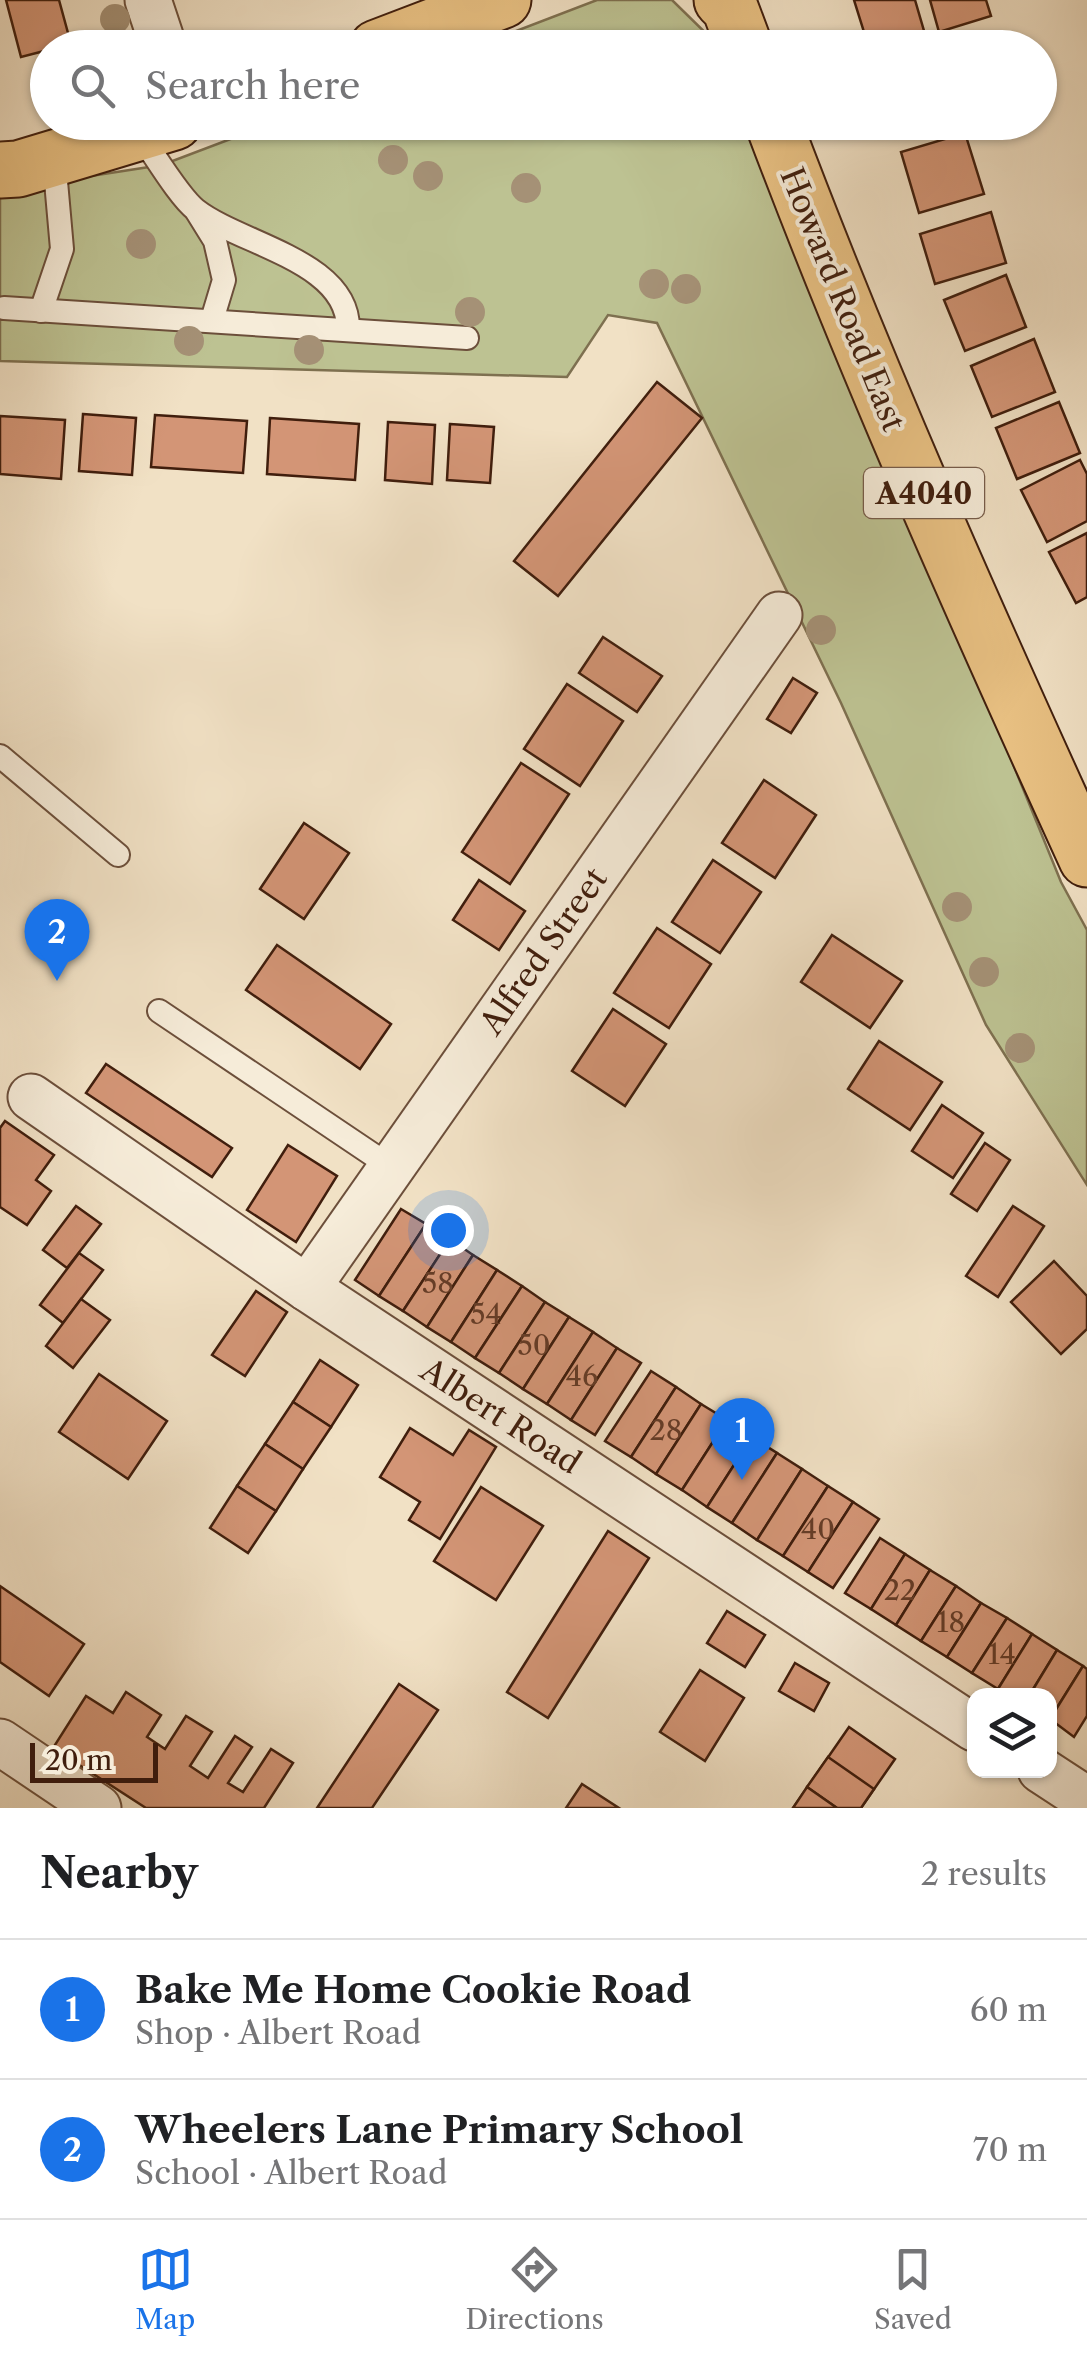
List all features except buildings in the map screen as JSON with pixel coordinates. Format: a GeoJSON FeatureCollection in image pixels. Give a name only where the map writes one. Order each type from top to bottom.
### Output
{"type":"FeatureCollection","features":[{"type":"Feature","properties":{"kind":"main road"},"geometry":{"type":"LineString","coordinates":[[424,30],[503,0]]}},
{"type":"Feature","properties":{"kind":"main road"},"geometry":{"type":"LineString","coordinates":[[722,0],[730,8],[738,30]]}},
{"type":"Feature","properties":{"kind":"main road"},"geometry":{"type":"LineString","coordinates":[[754,30],[755,0]]}},
{"type":"Feature","properties":{"kind":"main road"},"geometry":{"type":"LineString","coordinates":[[0,170],[18,170],[115,140]]}},
{"type":"Feature","properties":{"kind":"main road","name":"Howard Road East"},"geometry":{"type":"LineString","coordinates":[[779,140],[832,280],[980,624],[1087,858]]}},
{"type":"Feature","properties":{"kind":"street"},"geometry":{"type":"LineString","coordinates":[[148,0],[158,30]]}},
{"type":"Feature","properties":{"kind":"street","name":"Alfred Street"},"geometry":{"type":"LineString","coordinates":[[307,1288],[779,615]]}},
{"type":"Feature","properties":{"kind":"street","name":"Albert Road"},"geometry":{"type":"LineString","coordinates":[[31,1097],[307,1288],[967,1723]]}},
{"type":"Feature","properties":{"kind":"street"},"geometry":{"type":"LineString","coordinates":[[0,1742],[98,1808]]}},
{"type":"Feature","properties":{"kind":"street"},"geometry":{"type":"LineString","coordinates":[[1053,1778],[1087,1800]]}},
{"type":"Feature","properties":{"kind":"lane"},"geometry":{"type":"LineString","coordinates":[[162,140],[215,241],[224,280],[212,320]]}},
{"type":"Feature","properties":{"kind":"lane"},"geometry":{"type":"LineString","coordinates":[[40,311],[62,249],[54,159]]}},
{"type":"Feature","properties":{"kind":"lane"},"geometry":{"type":"LineString","coordinates":[[195,209],[330,282],[348,310],[348,329]]}},
{"type":"Feature","properties":{"kind":"lane"},"geometry":{"type":"LineString","coordinates":[[4,308],[467,338]]}},
{"type":"Feature","properties":{"kind":"lane"},"geometry":{"type":"LineString","coordinates":[[0,756],[118,855]]}},
{"type":"Feature","properties":{"kind":"lane"},"geometry":{"type":"LineString","coordinates":[[159,1011],[391,1168]]}},
{"type":"Feature","properties":{"kind":"green space"},"geometry":{"type":"Polygon","coordinates":[[[597,0],[672,0],[703,30],[519,30],[597,0]]]}},
{"type":"Feature","properties":{"kind":"green space"},"geometry":{"type":"Polygon","coordinates":[[[228,140],[759,140],[1061,882],[1087,930],[1087,1185],[986,1025],[841,703],[657,323],[608,315],[567,377],[0,361],[0,190],[162,165],[228,140]]]}},
{"type":"Feature","properties":{"kind":"place","name":"Wheelers Lane Primary School"},"geometry":{"type":"Point","coordinates":[57,981]}},
{"type":"Feature","properties":{"kind":"place","name":"Bake Me Home Cookie Road"},"geometry":{"type":"Point","coordinates":[742,1480]}}]}
